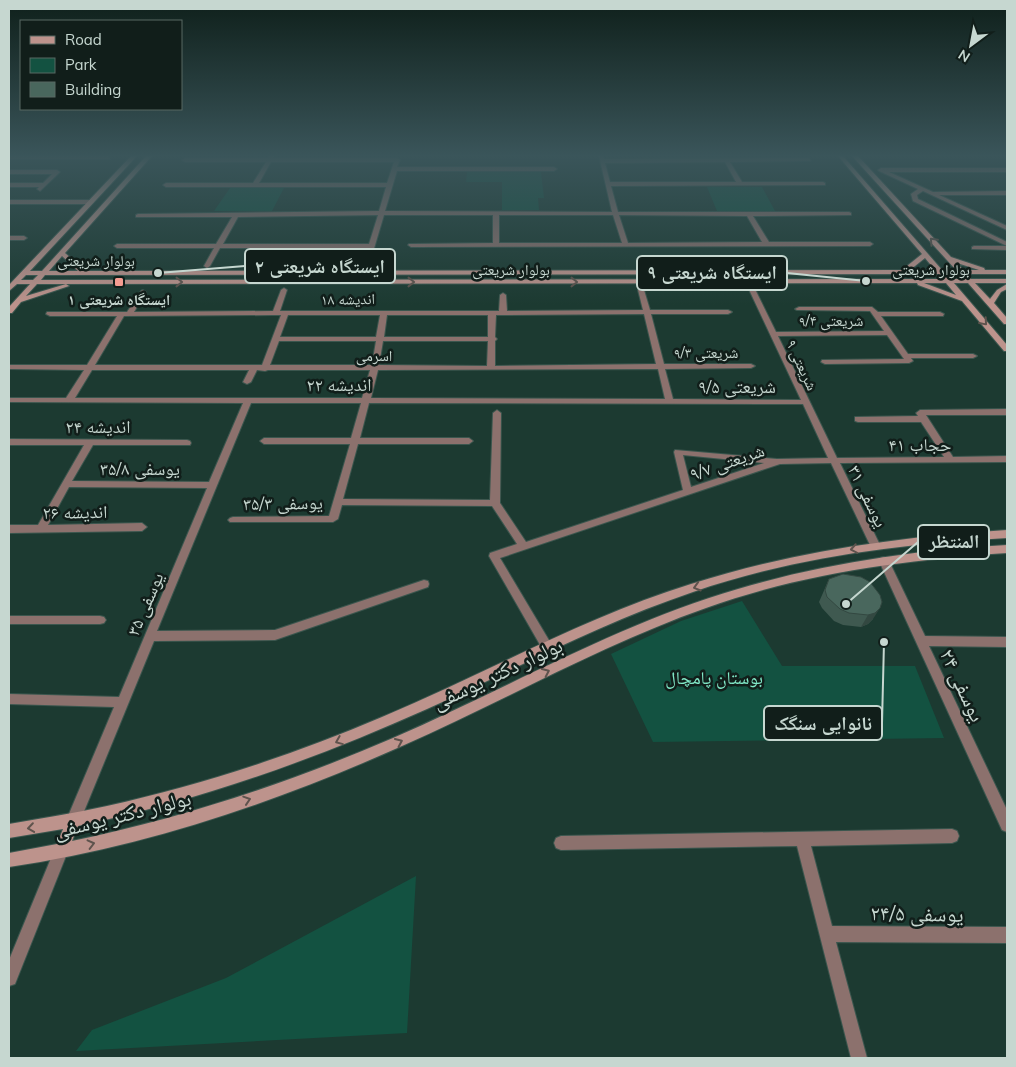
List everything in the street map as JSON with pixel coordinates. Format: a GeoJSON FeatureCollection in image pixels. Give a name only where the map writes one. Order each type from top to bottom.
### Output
{"type":"FeatureCollection","features":[{"type":"Feature","properties":{"kind":"main road"},"geometry":{"type":"LineString","coordinates":[[9,289],[87,206]]}},
{"type":"Feature","properties":{"kind":"main road"},"geometry":{"type":"LineString","coordinates":[[9,311],[104,206]]}},
{"type":"Feature","properties":{"kind":"main road"},"geometry":{"type":"LineString","coordinates":[[884,206],[1007,349]]}},
{"type":"Feature","properties":{"kind":"main road"},"geometry":{"type":"LineString","coordinates":[[901,206],[1007,322]]}},
{"type":"Feature","properties":{"kind":"main road"},"geometry":{"type":"LineString","coordinates":[[62,253],[84,273]]}},
{"type":"Feature","properties":{"kind":"main road"},"geometry":{"type":"LineString","coordinates":[[904,272],[926,254]]}},
{"type":"Feature","properties":{"kind":"main road"},"geometry":{"type":"LineString","coordinates":[[949,258],[992,272]]}},
{"type":"Feature","properties":{"kind":"main road","name":"بولوار شریعتی"},"geometry":{"type":"LineString","coordinates":[[24,273],[1007,272]]}},
{"type":"Feature","properties":{"kind":"main road"},"geometry":{"type":"LineString","coordinates":[[912,281],[966,301]]}},
{"type":"Feature","properties":{"kind":"main road","name":"بولوار شریعتی"},"geometry":{"type":"LineString","coordinates":[[15,282],[1007,281]]}},
{"type":"Feature","properties":{"kind":"main road"},"geometry":{"type":"LineString","coordinates":[[19,300],[78,282]]}},
{"type":"Feature","properties":{"kind":"main road"},"geometry":{"type":"LineString","coordinates":[[990,303],[999,290],[1007,286]]}},
{"type":"Feature","properties":{"kind":"main road","name":"بولوار دکتر یوسفی"},"geometry":{"type":"LineString","coordinates":[[9,832],[73,821],[174,797],[286,762],[388,721],[547,647],[691,588],[781,562],[875,545],[954,536],[1007,534]]}},
{"type":"Feature","properties":{"kind":"main road"},"geometry":{"type":"LineString","coordinates":[[875,545],[884,561]]}},
{"type":"Feature","properties":{"kind":"main road","name":"بولوار دکتر یوسفی"},"geometry":{"type":"LineString","coordinates":[[9,860],[61,851],[174,823],[291,786],[397,742],[578,656],[703,605],[793,578],[884,561],[966,551],[1007,549]]}},
{"type":"Feature","properties":{"kind":"main road"},"geometry":{"type":"LineString","coordinates":[[61,851],[73,821]]}},
{"type":"Feature","properties":{"kind":"street"},"geometry":{"type":"LineString","coordinates":[[364,272],[384,206]]}},
{"type":"Feature","properties":{"kind":"street"},"geometry":{"type":"LineString","coordinates":[[613,206],[626,245]]}},
{"type":"Feature","properties":{"kind":"street"},"geometry":{"type":"LineString","coordinates":[[926,206],[1007,246]]}},
{"type":"Feature","properties":{"kind":"street"},"geometry":{"type":"LineString","coordinates":[[960,206],[1007,228]]}},
{"type":"Feature","properties":{"kind":"street"},"geometry":{"type":"LineString","coordinates":[[138,216],[382,213],[849,214]]}},
{"type":"Feature","properties":{"kind":"street"},"geometry":{"type":"LineString","coordinates":[[496,213],[496,245]]}},
{"type":"Feature","properties":{"kind":"street"},"geometry":{"type":"LineString","coordinates":[[749,214],[767,245]]}},
{"type":"Feature","properties":{"kind":"street"},"geometry":{"type":"LineString","coordinates":[[207,266],[236,215]]}},
{"type":"Feature","properties":{"kind":"street"},"geometry":{"type":"LineString","coordinates":[[988,219],[1007,219]]}},
{"type":"Feature","properties":{"kind":"street"},"geometry":{"type":"LineString","coordinates":[[9,238],[24,238]]}},
{"type":"Feature","properties":{"kind":"street"},"geometry":{"type":"LineString","coordinates":[[411,245],[870,244]]}},
{"type":"Feature","properties":{"kind":"street"},"geometry":{"type":"LineString","coordinates":[[117,246],[372,246]]}},
{"type":"Feature","properties":{"kind":"street"},"geometry":{"type":"LineString","coordinates":[[974,248],[1007,246]]}},
{"type":"Feature","properties":{"kind":"street","name":"شریعتی ۹"},"geometry":{"type":"LineString","coordinates":[[748,282],[833,460]]}},
{"type":"Feature","properties":{"kind":"street"},"geometry":{"type":"LineString","coordinates":[[276,314],[284,290]]}},
{"type":"Feature","properties":{"kind":"street"},"geometry":{"type":"LineString","coordinates":[[641,290],[670,402]]}},
{"type":"Feature","properties":{"kind":"street"},"geometry":{"type":"LineString","coordinates":[[69,400],[88,368],[143,292]]}},
{"type":"Feature","properties":{"kind":"street"},"geometry":{"type":"LineString","coordinates":[[503,295],[503,313]]}},
{"type":"Feature","properties":{"kind":"street"},"geometry":{"type":"LineString","coordinates":[[799,309],[872,309],[909,362],[825,362]]}},
{"type":"Feature","properties":{"kind":"street"},"geometry":{"type":"LineString","coordinates":[[384,312],[375,368],[356,442],[337,502],[495,503]]}},
{"type":"Feature","properties":{"kind":"street","name":"اندیشه ۱۸"},"geometry":{"type":"LineString","coordinates":[[50,314],[728,312]]}},
{"type":"Feature","properties":{"kind":"street"},"geometry":{"type":"LineString","coordinates":[[491,368],[492,313]]}},
{"type":"Feature","properties":{"kind":"street"},"geometry":{"type":"LineString","coordinates":[[265,369],[285,314]]}},
{"type":"Feature","properties":{"kind":"street"},"geometry":{"type":"LineString","coordinates":[[876,314],[940,314]]}},
{"type":"Feature","properties":{"kind":"street","name":"شریعتی ۹/۴"},"geometry":{"type":"LineString","coordinates":[[773,334],[889,334]]}},
{"type":"Feature","properties":{"kind":"street"},"geometry":{"type":"LineString","coordinates":[[276,339],[493,339]]}},
{"type":"Feature","properties":{"kind":"street"},"geometry":{"type":"LineString","coordinates":[[906,356],[973,356]]}},
{"type":"Feature","properties":{"kind":"street","name":"شریعتی ۹/۳"},"geometry":{"type":"LineString","coordinates":[[660,366],[751,366]]}},
{"type":"Feature","properties":{"kind":"street","name":"اسرمی"},"geometry":{"type":"LineString","coordinates":[[9,367],[265,369],[660,366]]}},
{"type":"Feature","properties":{"kind":"street"},"geometry":{"type":"LineString","coordinates":[[247,382],[252,369]]}},
{"type":"Feature","properties":{"kind":"street","name":"اندیشه ۲۲"},"geometry":{"type":"LineString","coordinates":[[9,400],[670,402]]}},
{"type":"Feature","properties":{"kind":"street","name":"یوسفی ۳۵"},"geometry":{"type":"LineString","coordinates":[[73,821],[248,400]]}},
{"type":"Feature","properties":{"kind":"street","name":"شریعتی ۹/۵"},"geometry":{"type":"LineString","coordinates":[[670,402],[804,402]]}},
{"type":"Feature","properties":{"kind":"street"},"geometry":{"type":"LineString","coordinates":[[858,419],[1007,412]]}},
{"type":"Feature","properties":{"kind":"street"},"geometry":{"type":"LineString","coordinates":[[497,413],[495,503],[524,548]]}},
{"type":"Feature","properties":{"kind":"street"},"geometry":{"type":"LineString","coordinates":[[922,416],[951,460]]}},
{"type":"Feature","properties":{"kind":"street"},"geometry":{"type":"LineString","coordinates":[[264,441],[469,441]]}},
{"type":"Feature","properties":{"kind":"street","name":"اندیشه ۲۴"},"geometry":{"type":"LineString","coordinates":[[9,442],[187,443]]}},
{"type":"Feature","properties":{"kind":"street"},"geometry":{"type":"LineString","coordinates":[[41,528],[90,442]]}},
{"type":"Feature","properties":{"kind":"street"},"geometry":{"type":"LineString","coordinates":[[688,492],[678,452],[779,461]]}},
{"type":"Feature","properties":{"kind":"street","name":"حجاب ۴۱"},"geometry":{"type":"LineString","coordinates":[[833,460],[1007,459]]}},
{"type":"Feature","properties":{"kind":"street","name":"شریعتی ۹/۷"},"geometry":{"type":"LineString","coordinates":[[547,647],[494,556],[524,548],[779,461],[833,460]]}},
{"type":"Feature","properties":{"kind":"street","name":"یوسفی ۳۱"},"geometry":{"type":"LineString","coordinates":[[833,460],[875,545]]}},
{"type":"Feature","properties":{"kind":"street","name":"یوسفی ۳۵/۸"},"geometry":{"type":"LineString","coordinates":[[66,484],[213,485]]}},
{"type":"Feature","properties":{"kind":"street","name":"یوسفی ۳۵/۳"},"geometry":{"type":"LineString","coordinates":[[233,520],[333,519],[337,502]]}},
{"type":"Feature","properties":{"kind":"street","name":"اندیشه ۲۶"},"geometry":{"type":"LineString","coordinates":[[9,529],[142,527]]}},
{"type":"Feature","properties":{"kind":"street","name":"یوسفی ۲۴"},"geometry":{"type":"LineString","coordinates":[[884,561],[1007,825]]}},
{"type":"Feature","properties":{"kind":"street"},"geometry":{"type":"LineString","coordinates":[[150,636],[275,634],[424,584]]}},
{"type":"Feature","properties":{"kind":"street"},"geometry":{"type":"LineString","coordinates":[[9,620],[100,620]]}},
{"type":"Feature","properties":{"kind":"street"},"geometry":{"type":"LineString","coordinates":[[920,641],[1007,642]]}},
{"type":"Feature","properties":{"kind":"street"},"geometry":{"type":"LineString","coordinates":[[9,699],[123,702]]}},
{"type":"Feature","properties":{"kind":"street"},"geometry":{"type":"LineString","coordinates":[[561,843],[952,836]]}},
{"type":"Feature","properties":{"kind":"street"},"geometry":{"type":"LineString","coordinates":[[802,839],[859,1058]]}},
{"type":"Feature","properties":{"kind":"street"},"geometry":{"type":"LineString","coordinates":[[9,978],[61,851]]}},
{"type":"Feature","properties":{"kind":"street","name":"یوسفی ۲۴/۵"},"geometry":{"type":"LineString","coordinates":[[826,934],[1007,935]]}},
{"type":"Feature","properties":{"kind":"green space"},"geometry":{"type":"Polygon","coordinates":[[[218,206],[275,206],[272,211],[214,211],[218,206]]]}},
{"type":"Feature","properties":{"kind":"green space"},"geometry":{"type":"Polygon","coordinates":[[[502,206],[539,206],[539,210],[502,210],[502,206]]]}},
{"type":"Feature","properties":{"kind":"green space"},"geometry":{"type":"Polygon","coordinates":[[[715,206],[772,206],[775,211],[717,211],[715,206]]]}},
{"type":"Feature","properties":{"kind":"green space","name":"بوستان پامچال"},"geometry":{"type":"Polygon","coordinates":[[[742,601],[782,666],[915,666],[944,738],[653,742],[611,654],[681,621],[742,601]]]}},
{"type":"Feature","properties":{"kind":"green space"},"geometry":{"type":"Polygon","coordinates":[[[416,876],[407,1033],[76,1051],[92,1030],[226,978],[416,876]]]}},
{"type":"Feature","properties":{"kind":"building"},"geometry":{"type":"Polygon","coordinates":[[[843,574],[861,577],[870,582],[880,595],[882,602],[880,608],[875,613],[868,615],[849,613],[840,609],[827,597],[825,590],[829,579],[843,574]]]}},
{"type":"Feature","properties":{"kind":"place","name":"ایستگاه شریعتی ۲"},"geometry":{"type":"Point","coordinates":[158,273]}},
{"type":"Feature","properties":{"kind":"place","name":"ایستگاه شریعتی ۹"},"geometry":{"type":"Point","coordinates":[866,281]}},
{"type":"Feature","properties":{"kind":"place","name":"ایستگاه شریعتی ۱"},"geometry":{"type":"Point","coordinates":[119,282]}},
{"type":"Feature","properties":{"kind":"place","name":"المنتظر"},"geometry":{"type":"Point","coordinates":[846,604]}},
{"type":"Feature","properties":{"kind":"place","name":"نانوایی سنگک"},"geometry":{"type":"Point","coordinates":[884,642]}}]}
